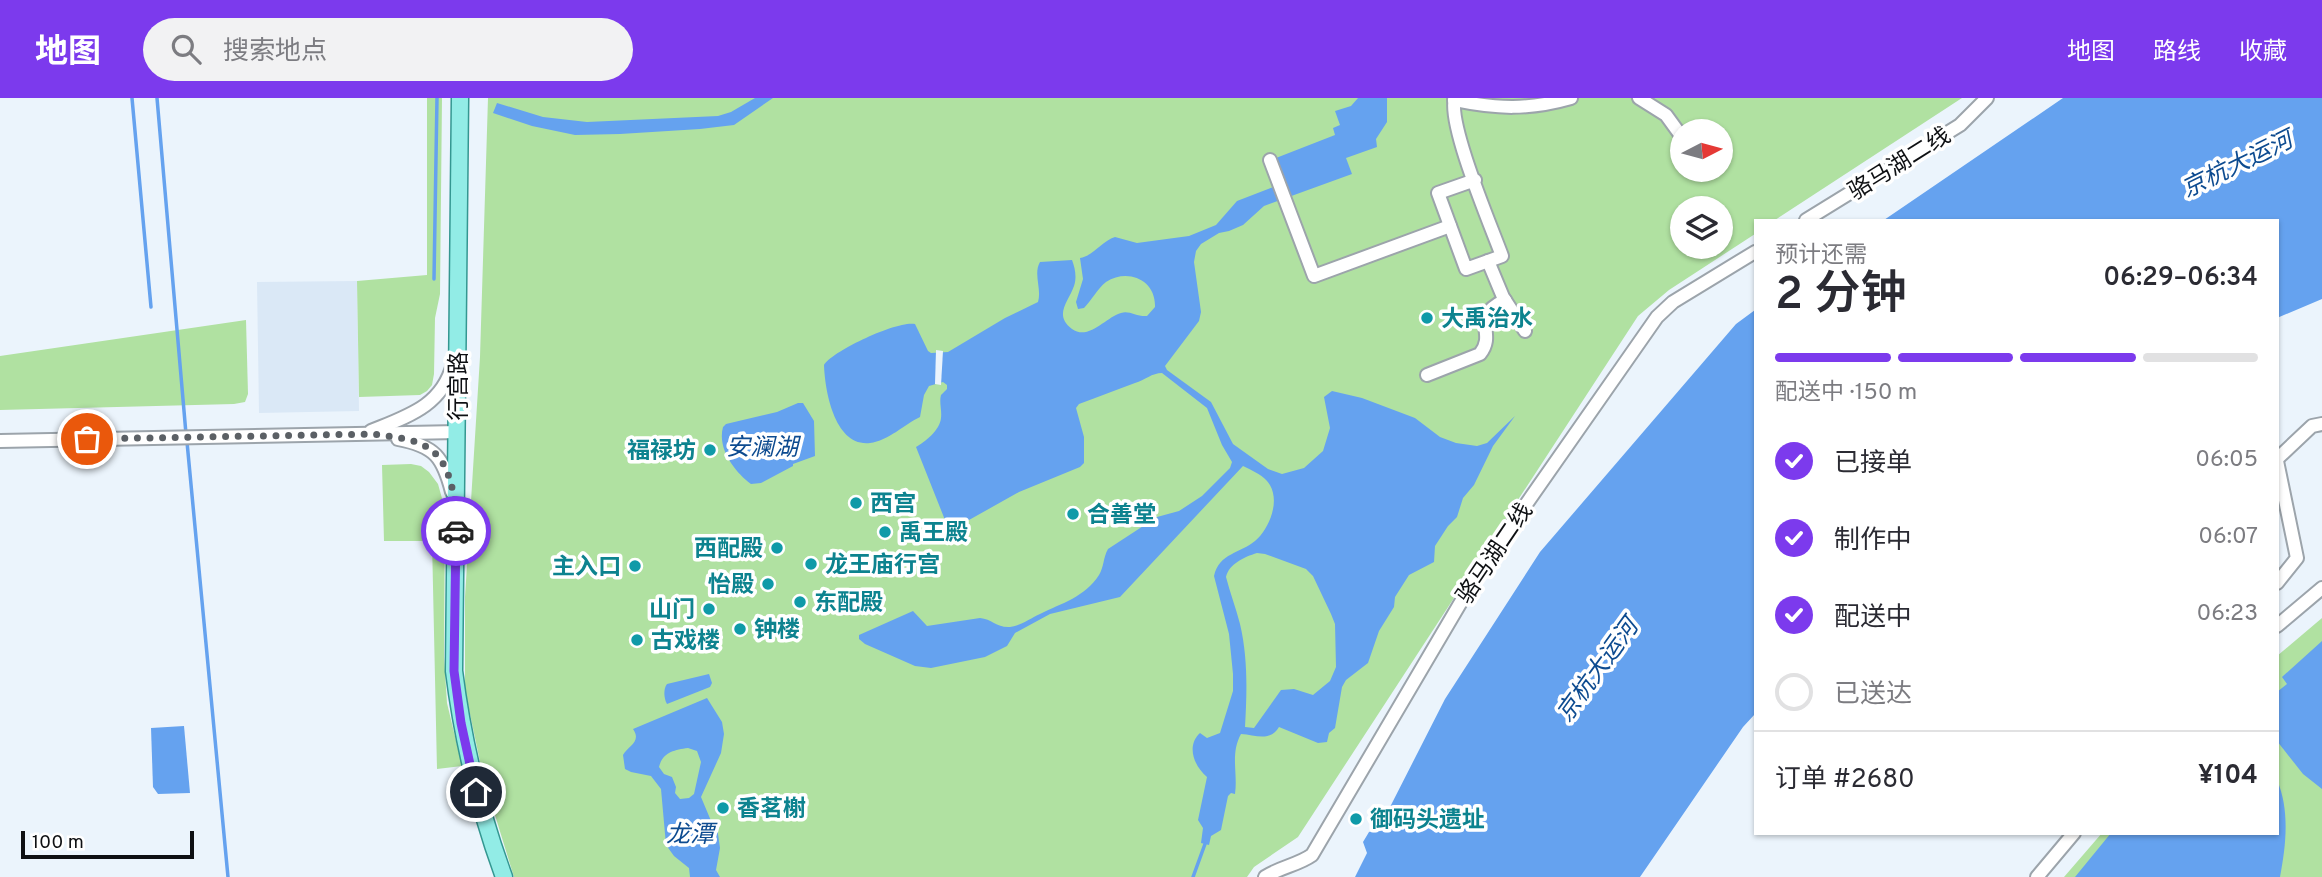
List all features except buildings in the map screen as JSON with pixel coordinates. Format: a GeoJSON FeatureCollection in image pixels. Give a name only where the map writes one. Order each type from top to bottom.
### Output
{"type":"FeatureCollection","features":[{"type":"Feature","properties":{"kind":"main road","name":"行宫路"},"geometry":{"type":"LineString","coordinates":[[460,98],[454,671],[461,723],[479,803],[504,877]]}},
{"type":"Feature","properties":{"kind":"street"},"geometry":{"type":"LineString","coordinates":[[1475,180],[1438,193],[1466,269],[1502,256],[1454,117],[1455,99],[1489,107],[1511,107],[1540,106],[1571,98]]}},
{"type":"Feature","properties":{"kind":"street"},"geometry":{"type":"LineString","coordinates":[[1639,98],[1666,115],[1670,120]]}},
{"type":"Feature","properties":{"kind":"street","name":"骆马湖二线"},"geometry":{"type":"LineString","coordinates":[[1808,219],[1960,125],[1987,98]]}},
{"type":"Feature","properties":{"kind":"street"},"geometry":{"type":"LineString","coordinates":[[1270,160],[1314,276],[1450,226]]}},
{"type":"Feature","properties":{"kind":"street","name":"骆马湖二线"},"geometry":{"type":"LineString","coordinates":[[1265,877],[1312,855],[1478,573],[1657,317],[1673,302],[1754,253]]}},
{"type":"Feature","properties":{"kind":"street"},"geometry":{"type":"LineString","coordinates":[[1488,261],[1505,300],[1525,331]]}},
{"type":"Feature","properties":{"kind":"street"},"geometry":{"type":"LineString","coordinates":[[1427,375],[1480,354],[1486,342],[1486,314],[1490,308],[1505,300]]}},
{"type":"Feature","properties":{"kind":"street"},"geometry":{"type":"LineString","coordinates":[[369,434],[423,408],[434,399],[449,380],[458,344]]}},
{"type":"Feature","properties":{"kind":"street"},"geometry":{"type":"LineString","coordinates":[[2279,458],[2312,426],[2322,424]]}},
{"type":"Feature","properties":{"kind":"street"},"geometry":{"type":"LineString","coordinates":[[0,441],[458,432]]}},
{"type":"Feature","properties":{"kind":"street"},"geometry":{"type":"LineString","coordinates":[[369,434],[411,441],[434,452],[446,470],[456,508]]}},
{"type":"Feature","properties":{"kind":"street"},"geometry":{"type":"LineString","coordinates":[[2279,470],[2297,558],[2279,580]]}},
{"type":"Feature","properties":{"kind":"street"},"geometry":{"type":"LineString","coordinates":[[2279,624],[2322,588]]}},
{"type":"Feature","properties":{"kind":"street"},"geometry":{"type":"LineString","coordinates":[[2037,877],[2072,835]]}},
{"type":"Feature","properties":{"kind":"shaded area"},"geometry":{"type":"Polygon","coordinates":[[[357,281],[359,411],[259,413],[257,282],[357,281]]]}},
{"type":"Feature","properties":{"kind":"green space"},"geometry":{"type":"Polygon","coordinates":[[[427,98],[442,98],[440,294],[435,318],[432,385],[420,395],[359,397],[357,281],[427,275],[427,98]]]}},
{"type":"Feature","properties":{"kind":"green space"},"geometry":{"type":"Polygon","coordinates":[[[488,98],[1962,98],[1777,219],[1754,219],[1754,235],[1733,248],[1733,196],[1670,196],[1670,259],[1717,259],[1669,290],[1638,316],[1298,837],[1254,867],[1247,877],[514,877],[483,776],[465,690],[465,597],[480,357],[488,98]]]}},
{"type":"Feature","properties":{"kind":"green space"},"geometry":{"type":"Polygon","coordinates":[[[246,320],[248,394],[245,402],[0,410],[0,356],[246,320]]]}},
{"type":"Feature","properties":{"kind":"green space"},"geometry":{"type":"Polygon","coordinates":[[[382,465],[421,466],[429,472],[438,484],[445,509],[444,657],[447,703],[462,766],[437,769],[432,541],[384,541],[382,465]]]}},
{"type":"Feature","properties":{"kind":"green space"},"geometry":{"type":"Polygon","coordinates":[[[2322,618],[2322,877],[2064,877],[2100,835],[2279,835],[2279,654],[2322,618]]]}},
{"type":"Feature","properties":{"kind":"water"},"geometry":{"type":"Polygon","coordinates":[[[755,98],[773,98],[734,125],[620,134],[575,135],[532,126],[493,113],[497,103],[543,117],[587,122],[718,116],[755,98]]]}},
{"type":"Feature","properties":{"kind":"water"},"geometry":{"type":"Polygon","coordinates":[[[1358,98],[1387,98],[1387,122],[1376,139],[1377,147],[1346,158],[1352,174],[1264,206],[1243,225],[1219,233],[1201,244],[1196,251],[1194,262],[1201,312],[1199,321],[1165,366],[1167,370],[1211,402],[1233,444],[1268,469],[1282,474],[1304,468],[1323,451],[1330,428],[1324,397],[1332,391],[1362,398],[1415,418],[1440,437],[1477,446],[1487,443],[1515,416],[1493,446],[1474,485],[1463,498],[1457,517],[1435,546],[1434,562],[1409,575],[1379,631],[1368,663],[1346,680],[1342,687],[1335,728],[1329,733],[1327,742],[1318,743],[1279,727],[1267,736],[1241,734],[1235,756],[1235,794],[1228,796],[1221,830],[1211,836],[1209,845],[1201,843],[1203,828],[1198,820],[1207,777],[1195,762],[1193,744],[1200,733],[1207,738],[1220,733],[1233,691],[1229,634],[1214,576],[1225,558],[1255,541],[1265,529],[1274,504],[1274,496],[1267,481],[1243,466],[1120,597],[1050,614],[1015,633],[1007,646],[985,657],[931,668],[915,666],[865,644],[859,639],[859,635],[913,611],[927,626],[980,618],[1005,627],[1022,624],[1087,589],[1101,572],[1108,549],[1157,517],[1179,511],[1202,496],[1230,468],[1232,462],[1207,408],[1162,373],[1158,373],[1079,404],[1076,408],[1084,437],[1084,463],[1080,467],[1019,492],[969,520],[948,523],[916,447],[928,439],[938,427],[941,418],[941,395],[947,385],[943,382],[929,386],[924,395],[920,417],[877,442],[858,442],[848,436],[834,416],[824,365],[852,345],[907,324],[915,324],[928,351],[948,352],[1038,302],[1037,271],[1040,262],[1072,260],[1075,283],[1063,313],[1066,324],[1072,329],[1085,332],[1124,312],[1147,316],[1155,307],[1151,290],[1139,279],[1123,276],[1106,282],[1084,308],[1078,309],[1076,302],[1083,279],[1080,258],[1115,237],[1137,243],[1189,236],[1216,225],[1237,201],[1284,183],[1276,158],[1335,135],[1333,128],[1340,125],[1335,111],[1351,106],[1358,98]],[[1257,553],[1242,559],[1230,568],[1226,577],[1240,624],[1246,663],[1245,727],[1254,728],[1281,690],[1294,689],[1313,695],[1330,681],[1336,667],[1335,624],[1313,576],[1306,569],[1257,553]]]}},
{"type":"Feature","properties":{"kind":"water","name":"京杭大运河"},"geometry":{"type":"Polygon","coordinates":[[[2063,98],[2322,98],[2322,299],[2279,317],[2279,219],[1885,219],[2063,98]]]}},
{"type":"Feature","properties":{"kind":"water","name":"京杭大运河"},"geometry":{"type":"Polygon","coordinates":[[[1754,311],[1754,715],[1743,727],[1640,877],[1355,877],[1367,853],[1363,842],[1389,809],[1445,699],[1540,552],[1736,324],[1754,311]]]}},
{"type":"Feature","properties":{"kind":"water","name":"安澜湖"},"geometry":{"type":"Polygon","coordinates":[[[803,403],[814,421],[815,456],[793,464],[761,483],[751,484],[739,473],[725,452],[723,427],[777,412],[803,403]]]}},
{"type":"Feature","properties":{"kind":"water"},"geometry":{"type":"Polygon","coordinates":[[[2322,641],[2322,789],[2303,774],[2279,744],[2279,690],[2287,684],[2282,677],[2322,641]]]}},
{"type":"Feature","properties":{"kind":"water"},"geometry":{"type":"Polygon","coordinates":[[[709,674],[712,683],[710,687],[667,704],[664,694],[667,684],[709,674]]]}},
{"type":"Feature","properties":{"kind":"water","name":"龙潭"},"geometry":{"type":"Polygon","coordinates":[[[707,698],[722,722],[724,734],[721,753],[701,797],[714,828],[717,827],[720,848],[716,870],[720,877],[690,877],[689,868],[674,856],[666,845],[661,789],[651,776],[625,769],[623,755],[635,741],[633,729],[707,698]],[[688,748],[674,751],[663,758],[659,767],[664,774],[672,777],[675,793],[680,799],[694,794],[701,762],[697,751],[688,748]]]}},
{"type":"Feature","properties":{"kind":"water"},"geometry":{"type":"Polygon","coordinates":[[[184,726],[190,793],[158,794],[153,787],[151,728],[184,726]]]}},
{"type":"Feature","properties":{"kind":"water"},"geometry":{"type":"Polygon","coordinates":[[[2279,786],[2285,816],[2280,877],[2075,877],[2109,835],[2279,835],[2279,786]]]}},
{"type":"Feature","properties":{"kind":"pier"},"geometry":{"type":"Polygon","coordinates":[[[936,350],[943,351],[941,385],[935,384],[936,350]]]}},
{"type":"Feature","properties":{"kind":"waterway"},"geometry":{"type":"LineString","coordinates":[[132,98],[151,307]]}},
{"type":"Feature","properties":{"kind":"waterway"},"geometry":{"type":"LineString","coordinates":[[157,98],[186,434]]}},
{"type":"Feature","properties":{"kind":"waterway"},"geometry":{"type":"LineString","coordinates":[[434,279],[437,98]]}},
{"type":"Feature","properties":{"kind":"waterway"},"geometry":{"type":"LineString","coordinates":[[187,442],[228,877]]}},
{"type":"Feature","properties":{"kind":"waterway"},"geometry":{"type":"LineString","coordinates":[[1193,877],[1205,844]]}},
{"type":"Feature","properties":{"kind":"way so far"},"geometry":{"type":"LineString","coordinates":[[87,439],[374,434],[411,441],[425,446],[441,460],[449,478],[456,508],[456,531]]}},
{"type":"Feature","properties":{"kind":"place","name":"大禹治水"},"geometry":{"type":"Point","coordinates":[1427,318]}},
{"type":"Feature","properties":{"kind":"place","name":"福禄坊"},"geometry":{"type":"Point","coordinates":[710,450]}},
{"type":"Feature","properties":{"kind":"place","name":"西宫"},"geometry":{"type":"Point","coordinates":[856,503]}},
{"type":"Feature","properties":{"kind":"place","name":"合善堂"},"geometry":{"type":"Point","coordinates":[1073,514]}},
{"type":"Feature","properties":{"kind":"place","name":"禹王殿"},"geometry":{"type":"Point","coordinates":[885,532]}},
{"type":"Feature","properties":{"kind":"place","name":"西配殿"},"geometry":{"type":"Point","coordinates":[777,548]}},
{"type":"Feature","properties":{"kind":"place","name":"龙王庙行宫"},"geometry":{"type":"Point","coordinates":[811,564]}},
{"type":"Feature","properties":{"kind":"place","name":"主入口"},"geometry":{"type":"Point","coordinates":[635,566]}},
{"type":"Feature","properties":{"kind":"place","name":"怡殿"},"geometry":{"type":"Point","coordinates":[768,584]}},
{"type":"Feature","properties":{"kind":"place","name":"东配殿"},"geometry":{"type":"Point","coordinates":[800,602]}},
{"type":"Feature","properties":{"kind":"place","name":"山门"},"geometry":{"type":"Point","coordinates":[709,609]}},
{"type":"Feature","properties":{"kind":"place","name":"钟楼"},"geometry":{"type":"Point","coordinates":[740,629]}},
{"type":"Feature","properties":{"kind":"place","name":"古戏楼"},"geometry":{"type":"Point","coordinates":[637,640]}},
{"type":"Feature","properties":{"kind":"place","name":"香茗榭"},"geometry":{"type":"Point","coordinates":[723,808]}},
{"type":"Feature","properties":{"kind":"place","name":"御码头遗址"},"geometry":{"type":"Point","coordinates":[1356,819]}},
{"type":"Feature","properties":{"kind":"route"},"geometry":{"type":"LineString","coordinates":[[456,531],[454,671],[461,723],[476,792]]}}]}
